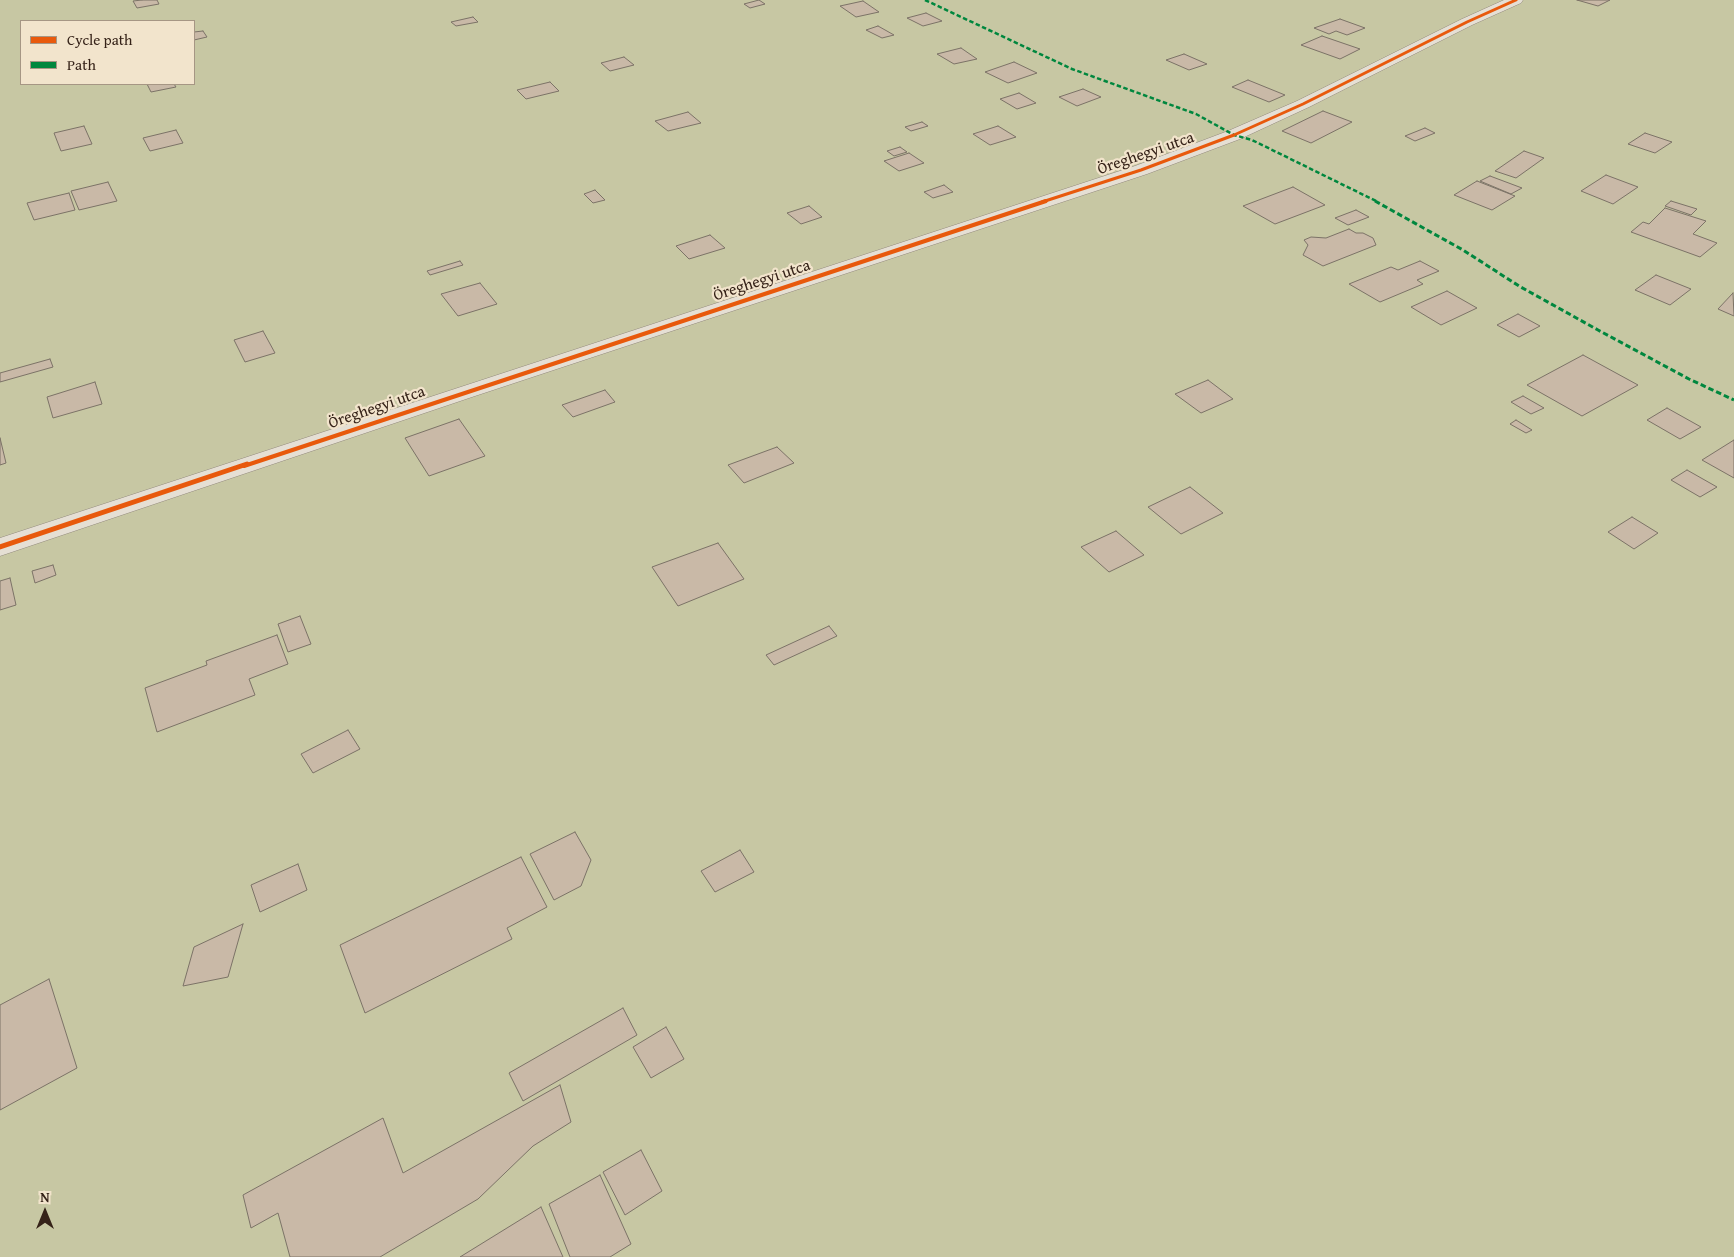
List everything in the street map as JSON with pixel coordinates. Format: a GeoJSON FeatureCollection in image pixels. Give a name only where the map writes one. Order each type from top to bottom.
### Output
{"type":"FeatureCollection","features":[{"type":"Feature","properties":{"kind":"street","name":"Öreghegyi utca"},"geometry":{"type":"LineString","coordinates":[[0,547],[1157,164],[1234,135],[1303,104],[1466,22],[1516,0]]}},
{"type":"Feature","properties":{"kind":"green space"},"geometry":{"type":"Polygon","coordinates":[[[0,0],[1734,0],[1734,1257],[0,1257],[0,0]]]}},
{"type":"Feature","properties":{"kind":"building"},"geometry":{"type":"Polygon","coordinates":[[[157,0],[159,4],[137,8],[133,1],[157,0]]]}},
{"type":"Feature","properties":{"kind":"building"},"geometry":{"type":"Polygon","coordinates":[[[759,0],[765,4],[750,8],[744,4],[759,0]]]}},
{"type":"Feature","properties":{"kind":"building"},"geometry":{"type":"Polygon","coordinates":[[[1577,0],[1610,0],[1598,6],[1577,0]]]}},
{"type":"Feature","properties":{"kind":"building"},"geometry":{"type":"Polygon","coordinates":[[[863,1],[879,12],[856,17],[840,6],[863,1]]]}},
{"type":"Feature","properties":{"kind":"building"},"geometry":{"type":"Polygon","coordinates":[[[926,13],[942,21],[923,26],[907,18],[926,13]]]}},
{"type":"Feature","properties":{"kind":"building"},"geometry":{"type":"Polygon","coordinates":[[[473,17],[478,22],[456,26],[451,22],[473,17]]]}},
{"type":"Feature","properties":{"kind":"building"},"geometry":{"type":"Polygon","coordinates":[[[1340,19],[1365,28],[1347,35],[1336,31],[1329,34],[1314,28],[1340,19]]]}},
{"type":"Feature","properties":{"kind":"building"},"geometry":{"type":"Polygon","coordinates":[[[878,26],[894,35],[882,38],[866,30],[878,26]]]}},
{"type":"Feature","properties":{"kind":"building"},"geometry":{"type":"Polygon","coordinates":[[[203,31],[207,37],[195,40],[195,32],[203,31]]]}},
{"type":"Feature","properties":{"kind":"building"},"geometry":{"type":"Polygon","coordinates":[[[1322,36],[1360,49],[1340,59],[1301,45],[1322,36]]]}},
{"type":"Feature","properties":{"kind":"building"},"geometry":{"type":"Polygon","coordinates":[[[961,48],[977,59],[954,64],[937,54],[961,48]]]}},
{"type":"Feature","properties":{"kind":"building"},"geometry":{"type":"Polygon","coordinates":[[[1184,54],[1207,64],[1189,70],[1166,60],[1184,54]]]}},
{"type":"Feature","properties":{"kind":"building"},"geometry":{"type":"Polygon","coordinates":[[[624,57],[634,65],[610,71],[601,63],[624,57]]]}},
{"type":"Feature","properties":{"kind":"building"},"geometry":{"type":"Polygon","coordinates":[[[1014,62],[1037,73],[1008,83],[985,72],[1014,62]]]}},
{"type":"Feature","properties":{"kind":"building"},"geometry":{"type":"Polygon","coordinates":[[[1248,80],[1285,95],[1269,102],[1232,87],[1248,80]]]}},
{"type":"Feature","properties":{"kind":"building"},"geometry":{"type":"Polygon","coordinates":[[[550,82],[559,91],[526,99],[517,90],[550,82]]]}},
{"type":"Feature","properties":{"kind":"building"},"geometry":{"type":"Polygon","coordinates":[[[148,85],[175,85],[176,87],[151,92],[148,85]]]}},
{"type":"Feature","properties":{"kind":"building"},"geometry":{"type":"Polygon","coordinates":[[[1083,89],[1101,97],[1077,106],[1059,97],[1083,89]]]}},
{"type":"Feature","properties":{"kind":"building"},"geometry":{"type":"Polygon","coordinates":[[[1019,93],[1036,103],[1017,109],[1000,99],[1019,93]]]}},
{"type":"Feature","properties":{"kind":"building"},"geometry":{"type":"Polygon","coordinates":[[[1323,111],[1352,122],[1311,143],[1282,131],[1323,111]]]}},
{"type":"Feature","properties":{"kind":"building"},"geometry":{"type":"Polygon","coordinates":[[[688,112],[701,123],[668,131],[655,121],[688,112]]]}},
{"type":"Feature","properties":{"kind":"building"},"geometry":{"type":"Polygon","coordinates":[[[922,122],[928,126],[911,131],[905,127],[922,122]]]}},
{"type":"Feature","properties":{"kind":"building"},"geometry":{"type":"Polygon","coordinates":[[[84,126],[92,144],[61,151],[54,133],[84,126]]]}},
{"type":"Feature","properties":{"kind":"building"},"geometry":{"type":"Polygon","coordinates":[[[998,126],[1016,137],[990,145],[973,134],[998,126]]]}},
{"type":"Feature","properties":{"kind":"building"},"geometry":{"type":"Polygon","coordinates":[[[1425,128],[1435,133],[1415,141],[1405,136],[1425,128]]]}},
{"type":"Feature","properties":{"kind":"building"},"geometry":{"type":"Polygon","coordinates":[[[176,130],[183,143],[150,151],[143,138],[176,130]]]}},
{"type":"Feature","properties":{"kind":"building"},"geometry":{"type":"Polygon","coordinates":[[[1645,133],[1672,142],[1655,153],[1628,144],[1645,133]]]}},
{"type":"Feature","properties":{"kind":"building"},"geometry":{"type":"Polygon","coordinates":[[[900,147],[907,152],[894,156],[887,151],[900,147]]]}},
{"type":"Feature","properties":{"kind":"building"},"geometry":{"type":"Polygon","coordinates":[[[1524,151],[1544,158],[1516,178],[1495,171],[1524,151]]]}},
{"type":"Feature","properties":{"kind":"building"},"geometry":{"type":"Polygon","coordinates":[[[909,153],[924,163],[899,171],[884,161],[909,153]]]}},
{"type":"Feature","properties":{"kind":"building"},"geometry":{"type":"Polygon","coordinates":[[[1606,175],[1638,187],[1613,204],[1581,191],[1606,175]]]}},
{"type":"Feature","properties":{"kind":"building"},"geometry":{"type":"Polygon","coordinates":[[[1490,176],[1522,188],[1511,194],[1480,181],[1490,176]]]}},
{"type":"Feature","properties":{"kind":"building"},"geometry":{"type":"Polygon","coordinates":[[[1477,181],[1515,196],[1492,210],[1454,195],[1477,181]]]}},
{"type":"Feature","properties":{"kind":"building"},"geometry":{"type":"Polygon","coordinates":[[[108,182],[117,201],[79,210],[71,191],[108,182]]]}},
{"type":"Feature","properties":{"kind":"building"},"geometry":{"type":"Polygon","coordinates":[[[944,185],[953,192],[933,198],[924,192],[944,185]]]}},
{"type":"Feature","properties":{"kind":"building"},"geometry":{"type":"Polygon","coordinates":[[[1293,187],[1325,205],[1275,224],[1243,206],[1293,187]]]}},
{"type":"Feature","properties":{"kind":"building"},"geometry":{"type":"Polygon","coordinates":[[[595,190],[605,200],[593,203],[584,194],[595,190]]]}},
{"type":"Feature","properties":{"kind":"building"},"geometry":{"type":"Polygon","coordinates":[[[69,193],[75,210],[34,220],[27,203],[69,193]]]}},
{"type":"Feature","properties":{"kind":"building"},"geometry":{"type":"Polygon","coordinates":[[[1671,201],[1697,209],[1691,215],[1665,206],[1671,201]]]}},
{"type":"Feature","properties":{"kind":"building"},"geometry":{"type":"Polygon","coordinates":[[[809,206],[822,217],[801,224],[787,213],[809,206]]]}},
{"type":"Feature","properties":{"kind":"building"},"geometry":{"type":"Polygon","coordinates":[[[1665,208],[1706,221],[1693,234],[1717,243],[1700,257],[1631,232],[1643,222],[1649,224],[1665,208]]]}},
{"type":"Feature","properties":{"kind":"building"},"geometry":{"type":"Polygon","coordinates":[[[1356,210],[1369,217],[1348,225],[1335,218],[1356,210]]]}},
{"type":"Feature","properties":{"kind":"building"},"geometry":{"type":"Polygon","coordinates":[[[1349,229],[1373,238],[1376,245],[1323,266],[1303,255],[1308,245],[1304,240],[1311,237],[1326,238],[1349,229]]]}},
{"type":"Feature","properties":{"kind":"building"},"geometry":{"type":"Polygon","coordinates":[[[710,235],[725,248],[689,259],[676,246],[710,235]]]}},
{"type":"Feature","properties":{"kind":"building"},"geometry":{"type":"Polygon","coordinates":[[[460,261],[463,265],[430,275],[427,271],[460,261]]]}},
{"type":"Feature","properties":{"kind":"building"},"geometry":{"type":"Polygon","coordinates":[[[1420,261],[1439,271],[1417,280],[1423,284],[1380,302],[1349,284],[1391,267],[1398,270],[1420,261]]]}},
{"type":"Feature","properties":{"kind":"building"},"geometry":{"type":"Polygon","coordinates":[[[1656,275],[1691,289],[1670,305],[1635,290],[1656,275]]]}},
{"type":"Feature","properties":{"kind":"building"},"geometry":{"type":"Polygon","coordinates":[[[480,283],[497,304],[458,316],[441,294],[480,283]]]}},
{"type":"Feature","properties":{"kind":"building"},"geometry":{"type":"Polygon","coordinates":[[[1447,291],[1477,308],[1441,325],[1411,307],[1447,291]]]}},
{"type":"Feature","properties":{"kind":"building"},"geometry":{"type":"Polygon","coordinates":[[[1733,293],[1734,316],[1718,309],[1733,293]]]}},
{"type":"Feature","properties":{"kind":"building"},"geometry":{"type":"Polygon","coordinates":[[[1518,314],[1540,326],[1519,337],[1497,325],[1518,314]]]}},
{"type":"Feature","properties":{"kind":"building"},"geometry":{"type":"Polygon","coordinates":[[[263,331],[275,353],[245,362],[234,340],[263,331]]]}},
{"type":"Feature","properties":{"kind":"building"},"geometry":{"type":"Polygon","coordinates":[[[1583,355],[1638,385],[1582,416],[1527,385],[1583,355]]]}},
{"type":"Feature","properties":{"kind":"building"},"geometry":{"type":"Polygon","coordinates":[[[50,359],[53,367],[0,382],[0,373],[50,359]]]}},
{"type":"Feature","properties":{"kind":"building"},"geometry":{"type":"Polygon","coordinates":[[[1208,380],[1233,399],[1201,413],[1175,394],[1208,380]]]}},
{"type":"Feature","properties":{"kind":"building"},"geometry":{"type":"Polygon","coordinates":[[[95,382],[102,404],[53,418],[47,397],[95,382]]]}},
{"type":"Feature","properties":{"kind":"building"},"geometry":{"type":"Polygon","coordinates":[[[605,390],[615,402],[573,417],[562,405],[605,390]]]}},
{"type":"Feature","properties":{"kind":"building"},"geometry":{"type":"Polygon","coordinates":[[[1523,396],[1544,408],[1531,414],[1511,402],[1523,396]]]}},
{"type":"Feature","properties":{"kind":"building"},"geometry":{"type":"Polygon","coordinates":[[[1667,408],[1701,427],[1680,439],[1647,420],[1667,408]]]}},
{"type":"Feature","properties":{"kind":"building"},"geometry":{"type":"Polygon","coordinates":[[[459,419],[485,456],[429,476],[405,438],[459,419]]]}},
{"type":"Feature","properties":{"kind":"building"},"geometry":{"type":"Polygon","coordinates":[[[1516,420],[1532,430],[1526,433],[1510,424],[1516,420]]]}},
{"type":"Feature","properties":{"kind":"building"},"geometry":{"type":"Polygon","coordinates":[[[0,438],[6,463],[0,465],[0,438]]]}},
{"type":"Feature","properties":{"kind":"building"},"geometry":{"type":"Polygon","coordinates":[[[1734,440],[1734,478],[1702,460],[1734,440]]]}},
{"type":"Feature","properties":{"kind":"building"},"geometry":{"type":"Polygon","coordinates":[[[777,447],[794,463],[744,483],[728,465],[777,447]]]}},
{"type":"Feature","properties":{"kind":"building"},"geometry":{"type":"Polygon","coordinates":[[[1687,470],[1717,487],[1700,497],[1671,480],[1687,470]]]}},
{"type":"Feature","properties":{"kind":"building"},"geometry":{"type":"Polygon","coordinates":[[[1190,487],[1223,513],[1181,534],[1148,507],[1190,487]]]}},
{"type":"Feature","properties":{"kind":"building"},"geometry":{"type":"Polygon","coordinates":[[[1632,517],[1658,533],[1634,549],[1608,532],[1632,517]]]}},
{"type":"Feature","properties":{"kind":"building"},"geometry":{"type":"Polygon","coordinates":[[[1116,531],[1144,555],[1109,572],[1081,547],[1116,531]]]}},
{"type":"Feature","properties":{"kind":"building"},"geometry":{"type":"Polygon","coordinates":[[[718,543],[744,579],[678,606],[652,567],[718,543]]]}},
{"type":"Feature","properties":{"kind":"building"},"geometry":{"type":"Polygon","coordinates":[[[53,565],[56,575],[35,583],[32,571],[53,565]]]}},
{"type":"Feature","properties":{"kind":"building"},"geometry":{"type":"Polygon","coordinates":[[[10,578],[16,605],[0,610],[0,581],[10,578]]]}},
{"type":"Feature","properties":{"kind":"building"},"geometry":{"type":"Polygon","coordinates":[[[300,616],[311,644],[288,652],[278,624],[300,616]]]}},
{"type":"Feature","properties":{"kind":"building"},"geometry":{"type":"Polygon","coordinates":[[[829,626],[837,636],[774,665],[766,655],[829,626]]]}},
{"type":"Feature","properties":{"kind":"building"},"geometry":{"type":"Polygon","coordinates":[[[277,635],[288,664],[249,679],[255,695],[157,732],[145,688],[207,665],[206,661],[277,635]]]}},
{"type":"Feature","properties":{"kind":"building"},"geometry":{"type":"Polygon","coordinates":[[[348,730],[360,749],[313,773],[301,754],[348,730]]]}},
{"type":"Feature","properties":{"kind":"building"},"geometry":{"type":"Polygon","coordinates":[[[575,832],[591,860],[581,886],[554,900],[530,854],[575,832]]]}},
{"type":"Feature","properties":{"kind":"building"},"geometry":{"type":"Polygon","coordinates":[[[740,850],[754,872],[715,892],[701,871],[740,850]]]}},
{"type":"Feature","properties":{"kind":"building"},"geometry":{"type":"Polygon","coordinates":[[[521,857],[547,907],[507,928],[512,939],[365,1013],[340,945],[521,857]]]}},
{"type":"Feature","properties":{"kind":"building"},"geometry":{"type":"Polygon","coordinates":[[[298,864],[307,890],[260,912],[251,885],[298,864]]]}},
{"type":"Feature","properties":{"kind":"building"},"geometry":{"type":"Polygon","coordinates":[[[243,924],[228,977],[183,986],[194,947],[243,924]]]}},
{"type":"Feature","properties":{"kind":"building"},"geometry":{"type":"Polygon","coordinates":[[[49,979],[77,1068],[0,1110],[0,1005],[49,979]]]}},
{"type":"Feature","properties":{"kind":"building"},"geometry":{"type":"Polygon","coordinates":[[[623,1008],[637,1035],[523,1101],[509,1073],[623,1008]]]}},
{"type":"Feature","properties":{"kind":"building"},"geometry":{"type":"Polygon","coordinates":[[[666,1027],[684,1059],[651,1078],[633,1047],[666,1027]]]}},
{"type":"Feature","properties":{"kind":"building"},"geometry":{"type":"Polygon","coordinates":[[[560,1085],[571,1122],[533,1146],[478,1199],[380,1257],[290,1257],[278,1213],[251,1228],[243,1195],[383,1118],[403,1173],[560,1085]]]}},
{"type":"Feature","properties":{"kind":"building"},"geometry":{"type":"Polygon","coordinates":[[[641,1150],[662,1191],[625,1215],[603,1172],[641,1150]]]}},
{"type":"Feature","properties":{"kind":"building"},"geometry":{"type":"Polygon","coordinates":[[[600,1175],[631,1244],[610,1257],[570,1257],[549,1204],[600,1175]]]}},
{"type":"Feature","properties":{"kind":"building"},"geometry":{"type":"Polygon","coordinates":[[[541,1207],[563,1257],[460,1257],[541,1207]]]}},
{"type":"Feature","properties":{"kind":"marked path"},"geometry":{"type":"LineString","coordinates":[[925,0],[1072,69],[1196,114],[1234,135],[1252,140],[1352,188],[1463,250],[1519,286],[1598,330],[1689,379],[1734,400]]}},
{"type":"Feature","properties":{"kind":"cycle path"},"geometry":{"type":"LineString","coordinates":[[0,547],[467,391],[1141,170],[1234,135],[1303,104],[1467,22],[1516,0]]}}]}
